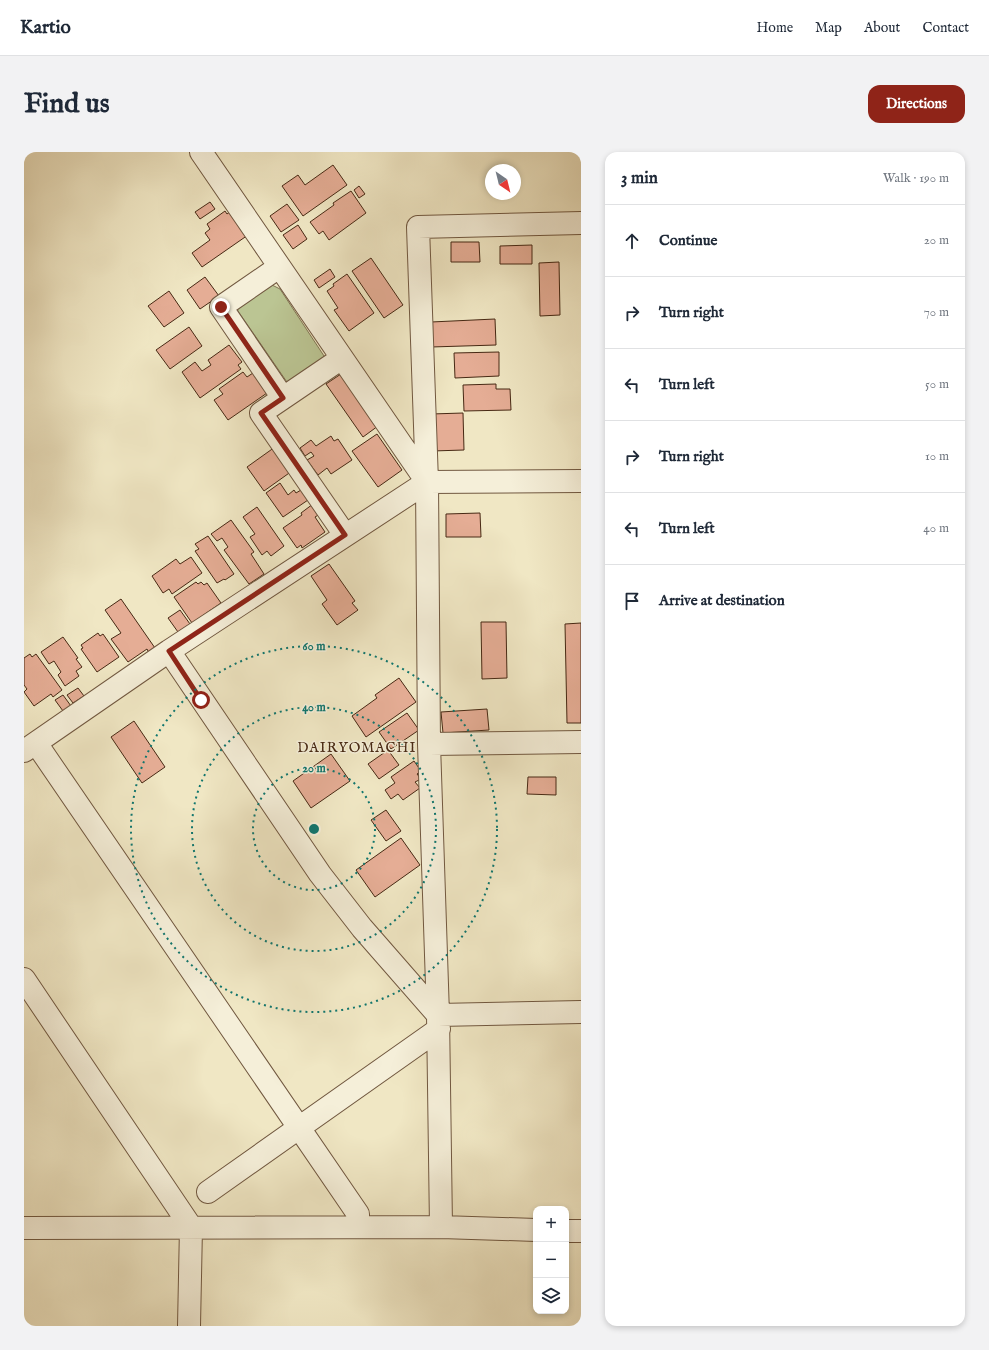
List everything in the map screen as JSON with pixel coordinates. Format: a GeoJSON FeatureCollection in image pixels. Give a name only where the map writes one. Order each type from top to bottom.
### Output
{"type":"FeatureCollection","features":[{"type":"Feature","properties":{"kind":"street"},"geometry":{"type":"LineString","coordinates":[[201,152],[426,482]]}},
{"type":"Feature","properties":{"kind":"street"},"geometry":{"type":"LineString","coordinates":[[441,1227],[438,1022],[429,744],[426,482],[418,227],[581,223]]}},
{"type":"Feature","properties":{"kind":"street"},"geometry":{"type":"LineString","coordinates":[[279,267],[221,307],[283,398]]}},
{"type":"Feature","properties":{"kind":"street"},"geometry":{"type":"LineString","coordinates":[[342,358],[261,413],[345,535]]}},
{"type":"Feature","properties":{"kind":"street"},"geometry":{"type":"LineString","coordinates":[[358,1227],[358,1214],[30,747],[169,651],[426,482],[581,481]]}},
{"type":"Feature","properties":{"kind":"street"},"geometry":{"type":"LineString","coordinates":[[169,651],[320,874],[438,1022]]}},
{"type":"Feature","properties":{"kind":"street"},"geometry":{"type":"LineString","coordinates":[[429,744],[581,742]]}},
{"type":"Feature","properties":{"kind":"street"},"geometry":{"type":"LineString","coordinates":[[24,979],[191,1227],[189,1326]]}},
{"type":"Feature","properties":{"kind":"street"},"geometry":{"type":"LineString","coordinates":[[208,1192],[299,1128],[438,1022],[581,1012]]}},
{"type":"Feature","properties":{"kind":"street"},"geometry":{"type":"LineString","coordinates":[[24,1228],[441,1227],[533,1230]]}},
{"type":"Feature","properties":{"kind":"street"},"geometry":{"type":"LineString","coordinates":[[569,1230],[581,1231]]}},
{"type":"Feature","properties":{"kind":"green space"},"geometry":{"type":"Polygon","coordinates":[[[272,285],[280,289],[326,359],[289,385],[238,311],[237,307],[272,285]]]}},
{"type":"Feature","properties":{"kind":"building"},"geometry":{"type":"Polygon","coordinates":[[[333,165],[347,185],[303,216],[282,186],[298,175],[305,185],[333,165]]]}},
{"type":"Feature","properties":{"kind":"building"},"geometry":{"type":"Polygon","coordinates":[[[359,186],[365,194],[359,198],[354,190],[359,186]]]}},
{"type":"Feature","properties":{"kind":"building"},"geometry":{"type":"Polygon","coordinates":[[[351,191],[366,213],[329,240],[323,231],[319,234],[310,222],[334,205],[333,203],[351,191]]]}},
{"type":"Feature","properties":{"kind":"building"},"geometry":{"type":"Polygon","coordinates":[[[210,202],[215,209],[200,219],[195,212],[210,202]]]}},
{"type":"Feature","properties":{"kind":"building"},"geometry":{"type":"Polygon","coordinates":[[[287,204],[299,220],[281,232],[270,216],[287,204]]]}},
{"type":"Feature","properties":{"kind":"building"},"geometry":{"type":"Polygon","coordinates":[[[225,211],[227,214],[231,211],[248,235],[202,267],[192,253],[210,240],[205,233],[210,229],[207,224],[225,211]]]}},
{"type":"Feature","properties":{"kind":"building"},"geometry":{"type":"Polygon","coordinates":[[[298,225],[307,239],[293,249],[283,235],[298,225]]]}},
{"type":"Feature","properties":{"kind":"building"},"geometry":{"type":"Polygon","coordinates":[[[451,242],[479,242],[480,262],[451,262],[451,242]]]}},
{"type":"Feature","properties":{"kind":"building"},"geometry":{"type":"Polygon","coordinates":[[[532,245],[532,264],[500,264],[500,246],[532,245]]]}},
{"type":"Feature","properties":{"kind":"building"},"geometry":{"type":"Polygon","coordinates":[[[371,258],[403,305],[384,318],[352,271],[371,258]]]}},
{"type":"Feature","properties":{"kind":"building"},"geometry":{"type":"Polygon","coordinates":[[[559,262],[560,315],[540,316],[539,263],[559,262]]]}},
{"type":"Feature","properties":{"kind":"building"},"geometry":{"type":"Polygon","coordinates":[[[330,269],[335,277],[319,288],[314,280],[330,269]]]}},
{"type":"Feature","properties":{"kind":"building"},"geometry":{"type":"Polygon","coordinates":[[[347,274],[374,313],[349,331],[334,310],[338,308],[327,291],[334,286],[333,284],[347,274]]]}},
{"type":"Feature","properties":{"kind":"building"},"geometry":{"type":"Polygon","coordinates":[[[205,277],[219,296],[200,309],[187,290],[205,277]]]}},
{"type":"Feature","properties":{"kind":"building"},"geometry":{"type":"Polygon","coordinates":[[[169,291],[184,313],[164,327],[148,306],[169,291]]]}},
{"type":"Feature","properties":{"kind":"building"},"geometry":{"type":"Polygon","coordinates":[[[495,319],[496,345],[431,347],[431,322],[495,319]]]}},
{"type":"Feature","properties":{"kind":"building"},"geometry":{"type":"Polygon","coordinates":[[[189,327],[202,346],[170,369],[156,350],[189,327]]]}},
{"type":"Feature","properties":{"kind":"building"},"geometry":{"type":"Polygon","coordinates":[[[229,345],[242,362],[238,365],[241,369],[200,398],[182,372],[195,362],[202,371],[211,365],[208,360],[229,345]]]}},
{"type":"Feature","properties":{"kind":"building"},"geometry":{"type":"Polygon","coordinates":[[[499,352],[499,376],[455,378],[454,353],[499,352]]]}},
{"type":"Feature","properties":{"kind":"building"},"geometry":{"type":"Polygon","coordinates":[[[243,372],[247,377],[253,373],[267,393],[228,420],[214,400],[223,394],[219,389],[243,372]]]}},
{"type":"Feature","properties":{"kind":"building"},"geometry":{"type":"Polygon","coordinates":[[[341,374],[378,426],[363,437],[326,384],[341,374]]]}},
{"type":"Feature","properties":{"kind":"building"},"geometry":{"type":"Polygon","coordinates":[[[496,384],[496,389],[510,389],[511,410],[464,411],[463,385],[496,384]]]}},
{"type":"Feature","properties":{"kind":"building"},"geometry":{"type":"Polygon","coordinates":[[[463,413],[464,450],[432,451],[431,414],[463,413]]]}},
{"type":"Feature","properties":{"kind":"building"},"geometry":{"type":"Polygon","coordinates":[[[377,434],[402,470],[378,487],[352,451],[377,434]]]}},
{"type":"Feature","properties":{"kind":"building"},"geometry":{"type":"Polygon","coordinates":[[[331,436],[334,441],[338,439],[352,460],[331,474],[327,468],[318,475],[307,460],[314,456],[311,452],[305,456],[300,448],[311,440],[316,446],[331,436]]]}},
{"type":"Feature","properties":{"kind":"building"},"geometry":{"type":"Polygon","coordinates":[[[275,447],[292,471],[264,491],[247,467],[275,447]]]}},
{"type":"Feature","properties":{"kind":"building"},"geometry":{"type":"Polygon","coordinates":[[[280,483],[288,495],[294,490],[296,493],[301,490],[308,500],[283,517],[266,493],[280,483]]]}},
{"type":"Feature","properties":{"kind":"building"},"geometry":{"type":"Polygon","coordinates":[[[313,504],[320,514],[315,517],[325,532],[302,548],[301,545],[297,548],[283,528],[302,515],[301,513],[313,504]]]}},
{"type":"Feature","properties":{"kind":"building"},"geometry":{"type":"Polygon","coordinates":[[[257,507],[284,546],[271,556],[267,551],[262,555],[250,537],[255,534],[243,517],[257,507]]]}},
{"type":"Feature","properties":{"kind":"building"},"geometry":{"type":"Polygon","coordinates":[[[480,513],[481,537],[446,537],[446,514],[480,513]]]}},
{"type":"Feature","properties":{"kind":"building"},"geometry":{"type":"Polygon","coordinates":[[[231,520],[254,552],[251,554],[264,574],[249,584],[224,550],[228,547],[222,538],[217,541],[211,534],[231,520]]]}},
{"type":"Feature","properties":{"kind":"building"},"geometry":{"type":"Polygon","coordinates":[[[208,536],[234,574],[217,583],[195,551],[199,549],[195,544],[208,536]]]}},
{"type":"Feature","properties":{"kind":"building"},"geometry":{"type":"Polygon","coordinates":[[[191,557],[202,573],[172,594],[169,589],[163,593],[152,576],[176,559],[180,564],[191,557]]]}},
{"type":"Feature","properties":{"kind":"building"},"geometry":{"type":"Polygon","coordinates":[[[329,564],[355,601],[352,603],[358,610],[337,625],[322,604],[327,600],[311,576],[329,564]]]}},
{"type":"Feature","properties":{"kind":"building"},"geometry":{"type":"Polygon","coordinates":[[[196,582],[198,584],[201,582],[204,585],[207,583],[221,603],[192,623],[174,597],[196,582]]]}},
{"type":"Feature","properties":{"kind":"building"},"geometry":{"type":"Polygon","coordinates":[[[121,599],[155,648],[149,653],[147,649],[128,662],[111,639],[121,633],[105,610],[121,599]]]}},
{"type":"Feature","properties":{"kind":"building"},"geometry":{"type":"Polygon","coordinates":[[[180,610],[190,624],[178,632],[168,618],[180,610]]]}},
{"type":"Feature","properties":{"kind":"building"},"geometry":{"type":"Polygon","coordinates":[[[481,622],[506,622],[507,678],[482,679],[481,622]]]}},
{"type":"Feature","properties":{"kind":"building"},"geometry":{"type":"Polygon","coordinates":[[[581,623],[581,723],[567,723],[565,624],[581,623]]]}},
{"type":"Feature","properties":{"kind":"building"},"geometry":{"type":"Polygon","coordinates":[[[98,633],[100,636],[103,634],[119,657],[97,672],[81,649],[83,648],[81,645],[98,633]]]}},
{"type":"Feature","properties":{"kind":"building"},"geometry":{"type":"Polygon","coordinates":[[[63,637],[78,658],[76,659],[82,667],[76,671],[79,676],[65,686],[58,675],[61,672],[54,661],[49,664],[41,652],[63,637]]]}},
{"type":"Feature","properties":{"kind":"building"},"geometry":{"type":"Polygon","coordinates":[[[30,654],[32,657],[36,654],[62,690],[53,697],[51,694],[34,706],[24,692],[27,689],[24,685],[24,658],[30,654]]]}},
{"type":"Feature","properties":{"kind":"building"},"geometry":{"type":"Polygon","coordinates":[[[399,678],[416,702],[366,737],[352,716],[377,698],[375,695],[399,678]]]}},
{"type":"Feature","properties":{"kind":"building"},"geometry":{"type":"Polygon","coordinates":[[[78,688],[84,696],[73,703],[67,695],[78,688]]]}},
{"type":"Feature","properties":{"kind":"building"},"geometry":{"type":"Polygon","coordinates":[[[63,695],[71,706],[63,711],[55,700],[63,695]]]}},
{"type":"Feature","properties":{"kind":"building"},"geometry":{"type":"Polygon","coordinates":[[[487,709],[489,730],[443,733],[441,712],[487,709]]]}},
{"type":"Feature","properties":{"kind":"building"},"geometry":{"type":"Polygon","coordinates":[[[407,713],[419,730],[391,749],[379,732],[407,713]]]}},
{"type":"Feature","properties":{"kind":"building"},"geometry":{"type":"Polygon","coordinates":[[[134,721],[165,767],[142,783],[111,737],[134,721]]]}},
{"type":"Feature","properties":{"kind":"building"},"geometry":{"type":"Polygon","coordinates":[[[388,750],[399,765],[379,779],[368,764],[388,750]]]}},
{"type":"Feature","properties":{"kind":"building"},"geometry":{"type":"Polygon","coordinates":[[[331,754],[350,781],[311,808],[293,781],[331,754]]]}},
{"type":"Feature","properties":{"kind":"building"},"geometry":{"type":"Polygon","coordinates":[[[414,761],[421,771],[417,774],[421,779],[415,782],[420,788],[403,800],[398,794],[391,799],[385,790],[395,783],[391,777],[414,761]]]}},
{"type":"Feature","properties":{"kind":"building"},"geometry":{"type":"Polygon","coordinates":[[[528,777],[556,777],[556,795],[527,794],[528,777]]]}},
{"type":"Feature","properties":{"kind":"building"},"geometry":{"type":"Polygon","coordinates":[[[386,810],[401,831],[386,841],[371,820],[386,810]]]}},
{"type":"Feature","properties":{"kind":"building"},"geometry":{"type":"Polygon","coordinates":[[[401,838],[420,865],[375,897],[356,870],[401,838]]]}},
{"type":"Feature","properties":{"kind":"district","name":"DAIRYOMACHI"},"geometry":{"type":"Point","coordinates":[357,748]}},
{"type":"Feature","properties":{"kind":"route"},"geometry":{"type":"LineString","coordinates":[[201,700],[169,651],[345,535],[261,413],[283,398],[221,307]]}}]}
